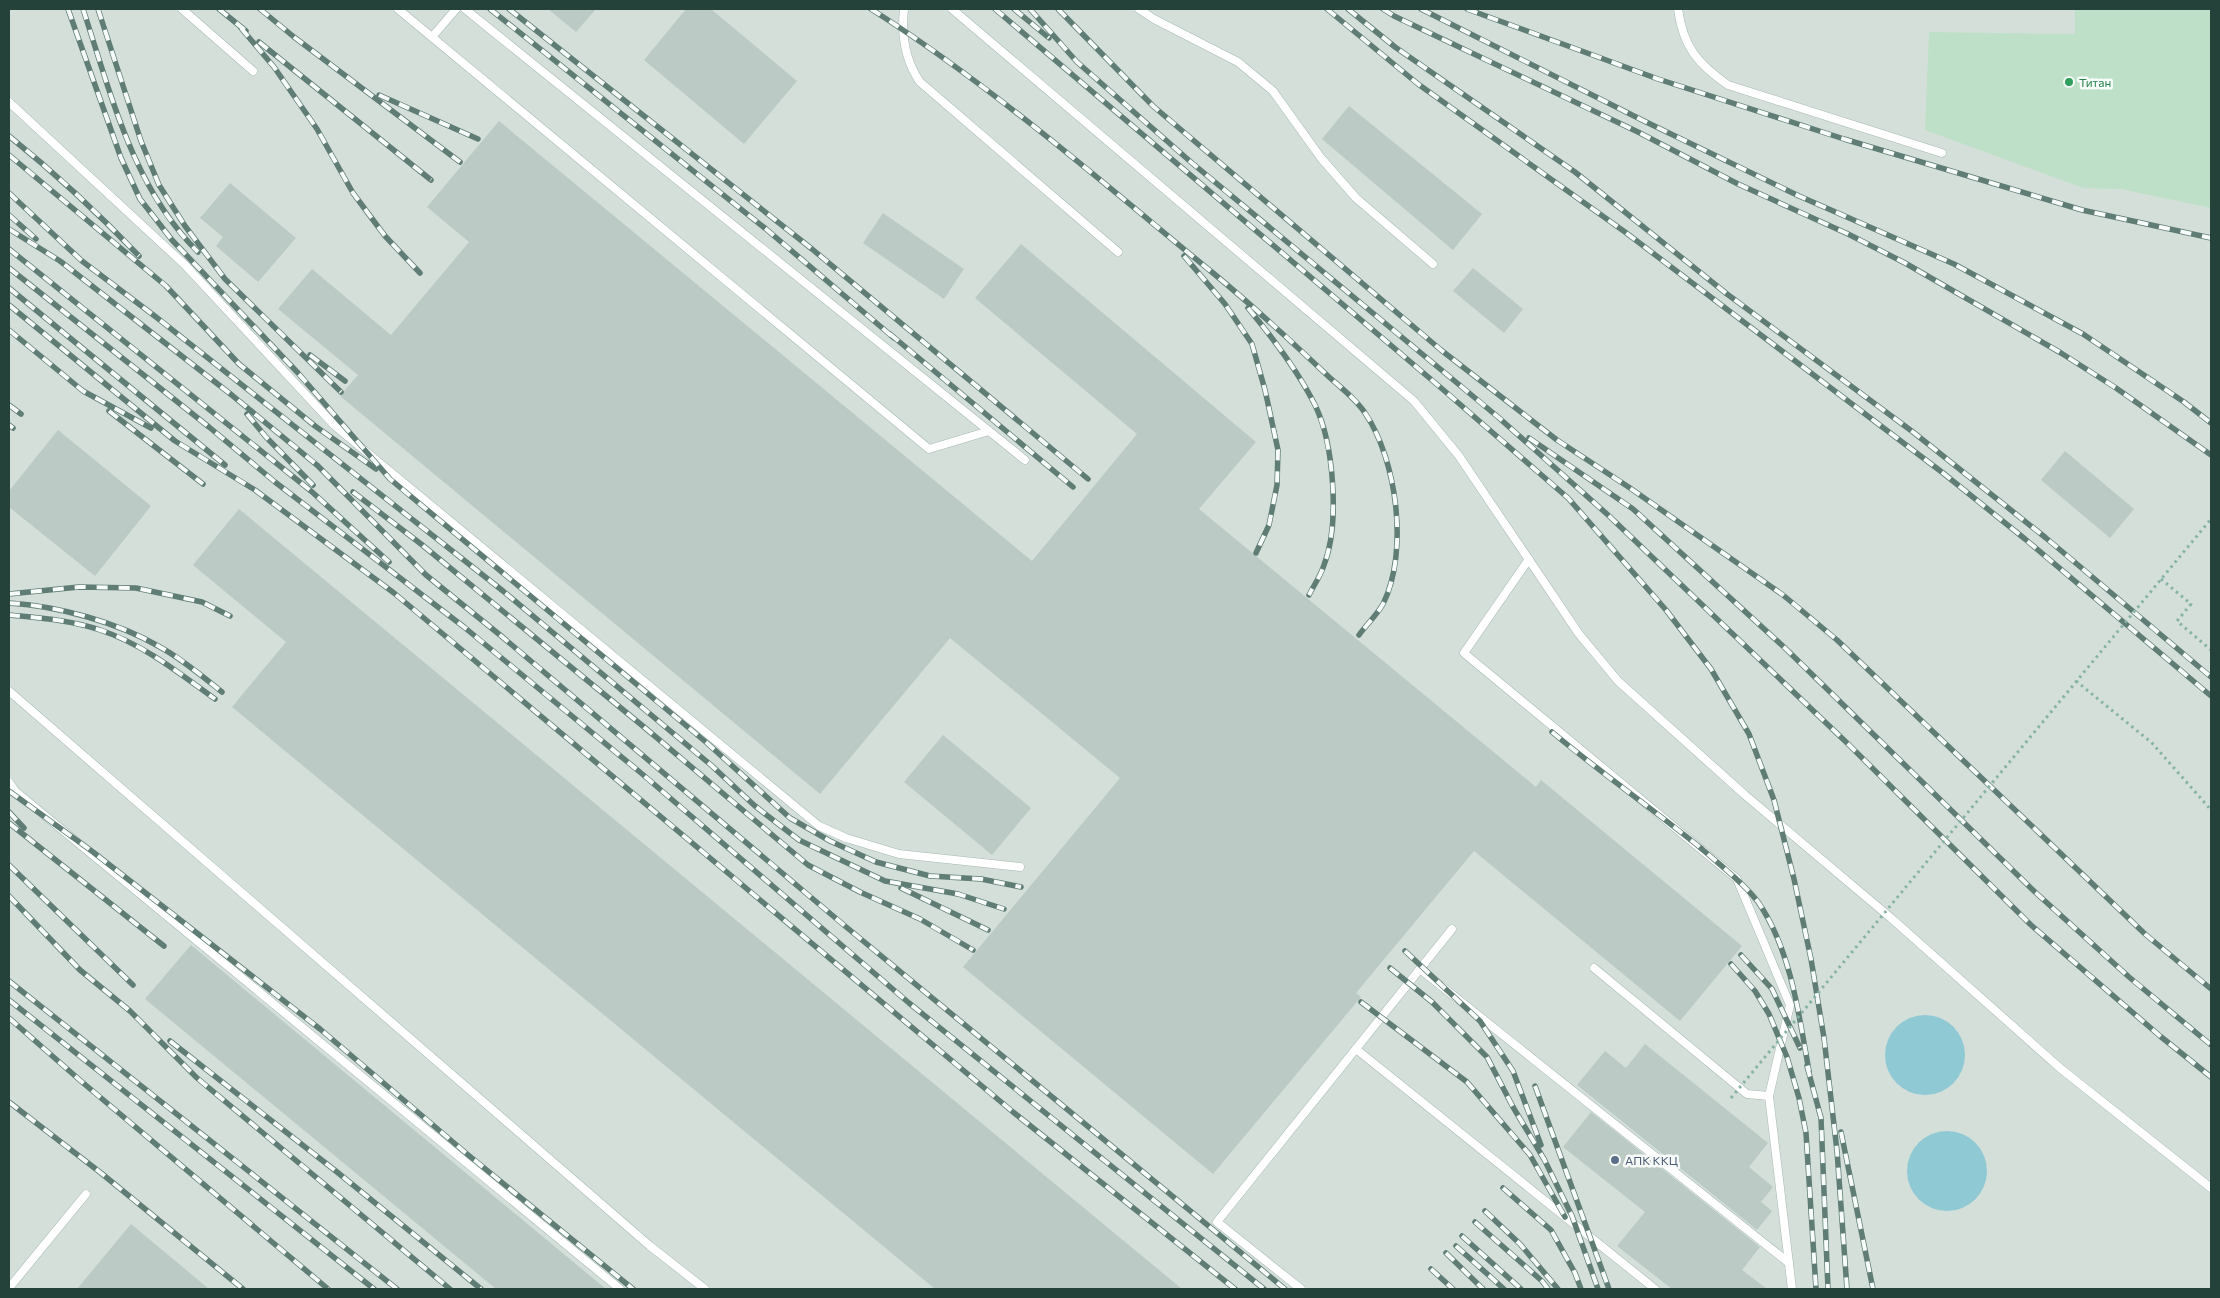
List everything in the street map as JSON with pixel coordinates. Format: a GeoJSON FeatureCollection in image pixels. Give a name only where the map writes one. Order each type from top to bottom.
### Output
{"type":"FeatureCollection","features":[{"type":"Feature","properties":{"kind":"lane"},"geometry":{"type":"LineString","coordinates":[[182,9],[254,71]]}},
{"type":"Feature","properties":{"kind":"lane"},"geometry":{"type":"LineString","coordinates":[[398,9],[929,448],[989,431]]}},
{"type":"Feature","properties":{"kind":"lane"},"geometry":{"type":"LineString","coordinates":[[432,37],[456,9]]}},
{"type":"Feature","properties":{"kind":"lane"},"geometry":{"type":"LineString","coordinates":[[465,9],[1025,460]]}},
{"type":"Feature","properties":{"kind":"lane"},"geometry":{"type":"LineString","coordinates":[[904,9],[905,50],[914,73],[920,82],[1118,252]]}},
{"type":"Feature","properties":{"kind":"lane"},"geometry":{"type":"LineString","coordinates":[[952,9],[1414,401],[1458,456],[1579,634],[1618,681],[1745,795],[1890,918],[2060,1068],[2211,1188]]}},
{"type":"Feature","properties":{"kind":"lane"},"geometry":{"type":"LineString","coordinates":[[1139,9],[1154,19],[1238,62],[1273,91],[1321,158],[1356,198],[1433,264]]}},
{"type":"Feature","properties":{"kind":"lane"},"geometry":{"type":"LineString","coordinates":[[1678,9],[1680,29],[1692,53],[1710,72],[1728,85],[1942,153]]}},
{"type":"Feature","properties":{"kind":"lane"},"geometry":{"type":"LineString","coordinates":[[9,102],[184,264],[335,426],[819,826],[846,838],[899,854],[1020,866]]}},
{"type":"Feature","properties":{"kind":"lane"},"geometry":{"type":"LineString","coordinates":[[1529,559],[1464,653],[1737,879],[1790,1005],[1769,1096],[1792,1289]]}},
{"type":"Feature","properties":{"kind":"lane"},"geometry":{"type":"LineString","coordinates":[[9,692],[643,1240],[704,1289]]}},
{"type":"Feature","properties":{"kind":"lane"},"geometry":{"type":"LineString","coordinates":[[9,782],[15,791],[620,1289]]}},
{"type":"Feature","properties":{"kind":"lane"},"geometry":{"type":"LineString","coordinates":[[1301,1289],[1217,1222],[1452,929]]}},
{"type":"Feature","properties":{"kind":"lane"},"geometry":{"type":"LineString","coordinates":[[1594,968],[1747,1094],[1769,1096]]}},
{"type":"Feature","properties":{"kind":"lane"},"geometry":{"type":"LineString","coordinates":[[1420,969],[1789,1263]]}},
{"type":"Feature","properties":{"kind":"lane"},"geometry":{"type":"LineString","coordinates":[[1356,1049],[1654,1289]]}},
{"type":"Feature","properties":{"kind":"lane"},"geometry":{"type":"LineString","coordinates":[[9,1288],[86,1194]]}},
{"type":"Feature","properties":{"kind":"path"},"geometry":{"type":"LineString","coordinates":[[1731,1098],[2211,519]]}},
{"type":"Feature","properties":{"kind":"path"},"geometry":{"type":"LineString","coordinates":[[2161,578],[2192,604],[2177,621],[2211,650]]}},
{"type":"Feature","properties":{"kind":"path"},"geometry":{"type":"LineString","coordinates":[[2076,681],[2152,743],[2211,810]]}},
{"type":"Feature","properties":{"kind":"shaded area"},"geometry":{"type":"Polygon","coordinates":[[[9,9],[2211,9],[2211,1289],[9,1289],[9,9]]]}},
{"type":"Feature","properties":{"kind":"green space","name":"Титан"},"geometry":{"type":"Polygon","coordinates":[[[2075,9],[2211,9],[2211,208],[2121,189],[2083,188],[1925,130],[1929,32],[2075,34],[2075,9]]]}},
{"type":"Feature","properties":{"kind":"water"},"geometry":{"type":"Polygon","coordinates":[[[1925,1015],[1940,1018],[1953,1027],[1962,1040],[1965,1055],[1962,1070],[1953,1083],[1940,1092],[1925,1095],[1910,1092],[1897,1083],[1888,1070],[1885,1055],[1888,1040],[1897,1027],[1910,1018],[1925,1015]]]}},
{"type":"Feature","properties":{"kind":"water"},"geometry":{"type":"Polygon","coordinates":[[[1947,1131],[1962,1134],[1975,1143],[1984,1156],[1987,1171],[1984,1186],[1975,1199],[1962,1208],[1947,1211],[1932,1208],[1919,1199],[1910,1186],[1907,1171],[1910,1156],[1919,1143],[1932,1134],[1947,1131]]]}},
{"type":"Feature","properties":{"kind":"building"},"geometry":{"type":"Polygon","coordinates":[[[548,9],[596,9],[576,32],[548,9]]]}},
{"type":"Feature","properties":{"kind":"building"},"geometry":{"type":"Polygon","coordinates":[[[686,9],[711,9],[797,81],[744,144],[644,60],[686,9]]]}},
{"type":"Feature","properties":{"kind":"building"},"geometry":{"type":"Polygon","coordinates":[[[1349,106],[1482,214],[1453,250],[1322,139],[1349,106]]]}},
{"type":"Feature","properties":{"kind":"building"},"geometry":{"type":"Polygon","coordinates":[[[499,121],[1032,561],[1137,434],[975,298],[1021,244],[1256,442],[1199,509],[1536,787],[1541,780],[1742,946],[1680,1021],[1474,851],[1356,993],[1361,997],[1213,1174],[963,967],[1120,778],[950,638],[820,794],[340,396],[358,375],[278,309],[312,269],[391,335],[469,242],[427,207],[499,121]]]}},
{"type":"Feature","properties":{"kind":"building"},"geometry":{"type":"Polygon","coordinates":[[[230,183],[296,238],[258,282],[216,246],[223,237],[200,218],[230,183]]]}},
{"type":"Feature","properties":{"kind":"building"},"geometry":{"type":"Polygon","coordinates":[[[883,213],[964,269],[944,299],[863,243],[883,213]]]}},
{"type":"Feature","properties":{"kind":"building"},"geometry":{"type":"Polygon","coordinates":[[[1473,268],[1523,309],[1504,333],[1453,291],[1473,268]]]}},
{"type":"Feature","properties":{"kind":"building"},"geometry":{"type":"Polygon","coordinates":[[[58,430],[151,506],[95,576],[9,507],[9,491],[58,430]]]}},
{"type":"Feature","properties":{"kind":"building"},"geometry":{"type":"Polygon","coordinates":[[[2065,451],[2134,509],[2110,538],[2041,480],[2065,451]]]}},
{"type":"Feature","properties":{"kind":"building"},"geometry":{"type":"Polygon","coordinates":[[[239,509],[1182,1289],[935,1289],[232,707],[286,642],[193,565],[239,509]]]}},
{"type":"Feature","properties":{"kind":"building"},"geometry":{"type":"Polygon","coordinates":[[[943,735],[1031,808],[992,855],[904,782],[943,735]]]}},
{"type":"Feature","properties":{"kind":"building"},"geometry":{"type":"Polygon","coordinates":[[[191,945],[606,1289],[496,1289],[145,999],[191,945]]]}},
{"type":"Feature","properties":{"kind":"building"},"geometry":{"type":"Polygon","coordinates":[[[1645,1044],[1768,1143],[1749,1167],[1773,1187],[1761,1202],[1772,1211],[1757,1230],[1577,1085],[1605,1051],[1626,1068],[1645,1044]]]}},
{"type":"Feature","properties":{"kind":"building"},"geometry":{"type":"Polygon","coordinates":[[[1591,1112],[1760,1247],[1742,1270],[1767,1289],[1672,1289],[1617,1246],[1645,1212],[1563,1147],[1591,1112]]]}},
{"type":"Feature","properties":{"kind":"building"},"geometry":{"type":"Polygon","coordinates":[[[131,1224],[209,1289],[77,1289],[131,1224]]]}},
{"type":"Feature","properties":{"kind":"railway"},"geometry":{"type":"LineString","coordinates":[[68,9],[121,158],[140,199],[172,240],[298,373],[390,479],[707,743],[790,818],[830,841],[876,862],[930,876],[981,879],[1021,887]]}},
{"type":"Feature","properties":{"kind":"railway"},"geometry":{"type":"LineString","coordinates":[[83,9],[115,106],[140,169],[176,227],[198,252]]}},
{"type":"Feature","properties":{"kind":"railway"},"geometry":{"type":"LineString","coordinates":[[98,9],[141,141],[159,185],[185,226],[225,279],[341,392]]}},
{"type":"Feature","properties":{"kind":"railway"},"geometry":{"type":"LineString","coordinates":[[219,9],[246,31]]}},
{"type":"Feature","properties":{"kind":"railway"},"geometry":{"type":"LineString","coordinates":[[260,9],[294,37],[460,162]]}},
{"type":"Feature","properties":{"kind":"railway"},"geometry":{"type":"LineString","coordinates":[[490,9],[766,229],[894,338]]}},
{"type":"Feature","properties":{"kind":"railway"},"geometry":{"type":"LineString","coordinates":[[509,9],[812,249],[1088,479]]}},
{"type":"Feature","properties":{"kind":"railway"},"geometry":{"type":"LineString","coordinates":[[871,9],[960,70],[1088,170],[1271,323],[1348,393],[1365,413],[1385,455],[1392,480],[1397,533],[1396,559],[1391,583],[1381,608],[1359,635]]}},
{"type":"Feature","properties":{"kind":"railway"},"geometry":{"type":"LineString","coordinates":[[995,9],[1568,498],[1666,610],[1711,669],[1749,734],[1774,800],[1794,879],[1811,959],[1824,1038],[1837,1151],[1847,1289]]}},
{"type":"Feature","properties":{"kind":"railway"},"geometry":{"type":"LineString","coordinates":[[1014,9],[1049,38]]}},
{"type":"Feature","properties":{"kind":"railway"},"geometry":{"type":"LineString","coordinates":[[1030,9],[1077,62],[1192,163],[1498,417],[1608,515],[1845,741],[2031,925],[2160,1036],[2211,1077]]}},
{"type":"Feature","properties":{"kind":"railway"},"geometry":{"type":"LineString","coordinates":[[1058,9],[1153,106],[1441,350],[1557,440],[1630,488],[1783,595],[1837,640],[2145,934],[2211,989]]}},
{"type":"Feature","properties":{"kind":"railway"},"geometry":{"type":"LineString","coordinates":[[1327,9],[1418,84],[1625,232],[1943,473],[2025,539],[2211,696]]}},
{"type":"Feature","properties":{"kind":"railway"},"geometry":{"type":"LineString","coordinates":[[1348,9],[1395,47],[1575,172],[1727,294],[1913,432],[2046,538],[2211,677]]}},
{"type":"Feature","properties":{"kind":"railway"},"geometry":{"type":"LineString","coordinates":[[1383,9],[1394,16],[1638,132],[1738,184],[1848,234],[1905,263],[2061,353],[2116,388],[2211,455]]}},
{"type":"Feature","properties":{"kind":"railway"},"geometry":{"type":"LineString","coordinates":[[1421,9],[1799,196],[1954,264],[2083,334],[2184,402],[2211,423]]}},
{"type":"Feature","properties":{"kind":"railway"},"geometry":{"type":"LineString","coordinates":[[1467,9],[1658,79],[1844,139],[2082,210],[2211,238]]}},
{"type":"Feature","properties":{"kind":"railway"},"geometry":{"type":"LineString","coordinates":[[241,28],[274,67],[317,129],[353,193],[385,236],[420,273]]}},
{"type":"Feature","properties":{"kind":"railway"},"geometry":{"type":"LineString","coordinates":[[259,42],[431,180]]}},
{"type":"Feature","properties":{"kind":"railway"},"geometry":{"type":"LineString","coordinates":[[379,95],[478,139]]}},
{"type":"Feature","properties":{"kind":"railway"},"geometry":{"type":"LineString","coordinates":[[9,136],[76,194],[139,256]]}},
{"type":"Feature","properties":{"kind":"railway"},"geometry":{"type":"LineString","coordinates":[[9,155],[166,286],[239,364],[315,426],[376,469]]}},
{"type":"Feature","properties":{"kind":"railway"},"geometry":{"type":"LineString","coordinates":[[9,193],[82,261],[156,317],[503,591],[711,765],[755,806],[799,840],[885,881],[958,894],[1004,909]]}},
{"type":"Feature","properties":{"kind":"railway"},"geometry":{"type":"LineString","coordinates":[[9,215],[36,239]]}},
{"type":"Feature","properties":{"kind":"railway"},"geometry":{"type":"LineString","coordinates":[[9,229],[60,261],[233,396],[317,465],[426,575],[500,635],[845,926],[1285,1289]]}},
{"type":"Feature","properties":{"kind":"railway"},"geometry":{"type":"LineString","coordinates":[[9,249],[311,491],[389,562]]}},
{"type":"Feature","properties":{"kind":"railway"},"geometry":{"type":"LineString","coordinates":[[1184,256],[1225,304],[1252,344],[1265,390],[1278,450],[1277,485],[1269,525],[1256,553]]}},
{"type":"Feature","properties":{"kind":"railway"},"geometry":{"type":"LineString","coordinates":[[9,268],[275,482],[464,627],[641,773],[909,1003],[1264,1289]]}},
{"type":"Feature","properties":{"kind":"railway"},"geometry":{"type":"LineString","coordinates":[[9,288],[225,465]]}},
{"type":"Feature","properties":{"kind":"railway"},"geometry":{"type":"LineString","coordinates":[[9,305],[175,441],[255,490],[394,593],[1013,1112],[1235,1289]]}},
{"type":"Feature","properties":{"kind":"railway"},"geometry":{"type":"LineString","coordinates":[[1248,308],[1275,342],[1301,380],[1315,405],[1327,441],[1333,484],[1332,528],[1324,565],[1309,595]]}},
{"type":"Feature","properties":{"kind":"railway"},"geometry":{"type":"LineString","coordinates":[[9,330],[83,391],[151,428]]}},
{"type":"Feature","properties":{"kind":"railway"},"geometry":{"type":"LineString","coordinates":[[890,334],[1073,487]]}},
{"type":"Feature","properties":{"kind":"railway"},"geometry":{"type":"LineString","coordinates":[[310,355],[345,381]]}},
{"type":"Feature","properties":{"kind":"railway"},"geometry":{"type":"LineString","coordinates":[[9,405],[21,414]]}},
{"type":"Feature","properties":{"kind":"railway"},"geometry":{"type":"LineString","coordinates":[[109,411],[203,484]]}},
{"type":"Feature","properties":{"kind":"railway"},"geometry":{"type":"LineString","coordinates":[[247,414],[266,437],[313,485]]}},
{"type":"Feature","properties":{"kind":"railway"},"geometry":{"type":"LineString","coordinates":[[9,425],[13,428]]}},
{"type":"Feature","properties":{"kind":"railway"},"geometry":{"type":"LineString","coordinates":[[1529,438],[1633,509],[1785,648],[2035,892],[2129,977],[2211,1045]]}},
{"type":"Feature","properties":{"kind":"railway"},"geometry":{"type":"LineString","coordinates":[[353,492],[421,544],[644,727],[808,865],[860,892],[920,919],[973,950]]}},
{"type":"Feature","properties":{"kind":"railway"},"geometry":{"type":"LineString","coordinates":[[9,594],[79,587],[136,588],[202,602],[230,616]]}},
{"type":"Feature","properties":{"kind":"railway"},"geometry":{"type":"LineString","coordinates":[[9,603],[67,612],[125,630],[168,652],[222,692]]}},
{"type":"Feature","properties":{"kind":"railway"},"geometry":{"type":"LineString","coordinates":[[9,615],[78,624],[116,636],[146,651],[215,699]]}},
{"type":"Feature","properties":{"kind":"railway"},"geometry":{"type":"LineString","coordinates":[[1552,732],[1702,849],[1751,893],[1762,908],[1781,946],[1798,1008],[1809,1071]]}},
{"type":"Feature","properties":{"kind":"railway"},"geometry":{"type":"LineString","coordinates":[[9,791],[93,852],[320,1029],[467,1154],[633,1289]]}},
{"type":"Feature","properties":{"kind":"railway"},"geometry":{"type":"LineString","coordinates":[[9,812],[24,828]]}},
{"type":"Feature","properties":{"kind":"railway"},"geometry":{"type":"LineString","coordinates":[[9,823],[164,946]]}},
{"type":"Feature","properties":{"kind":"railway"},"geometry":{"type":"LineString","coordinates":[[9,865],[133,985]]}},
{"type":"Feature","properties":{"kind":"railway"},"geometry":{"type":"LineString","coordinates":[[901,888],[988,930]]}},
{"type":"Feature","properties":{"kind":"railway"},"geometry":{"type":"LineString","coordinates":[[9,896],[80,970],[130,1011],[197,1078],[450,1289]]}},
{"type":"Feature","properties":{"kind":"railway"},"geometry":{"type":"LineString","coordinates":[[1405,951],[1480,1021],[1513,1071],[1541,1145]]}},
{"type":"Feature","properties":{"kind":"railway"},"geometry":{"type":"LineString","coordinates":[[1741,955],[1772,989],[1800,1048]]}},
{"type":"Feature","properties":{"kind":"railway"},"geometry":{"type":"LineString","coordinates":[[1731,964],[1755,991],[1769,1014],[1787,1057],[1799,1098],[1806,1133],[1816,1289]]}},
{"type":"Feature","properties":{"kind":"railway"},"geometry":{"type":"LineString","coordinates":[[1390,968],[1432,1002],[1487,1057],[1513,1107],[1544,1159],[1572,1216],[1598,1289]]}},
{"type":"Feature","properties":{"kind":"railway"},"geometry":{"type":"LineString","coordinates":[[9,981],[397,1289]]}},
{"type":"Feature","properties":{"kind":"railway"},"geometry":{"type":"LineString","coordinates":[[9,1000],[374,1289]]}},
{"type":"Feature","properties":{"kind":"railway"},"geometry":{"type":"LineString","coordinates":[[1361,1002],[1467,1082],[1530,1155],[1565,1217]]}},
{"type":"Feature","properties":{"kind":"railway"},"geometry":{"type":"LineString","coordinates":[[9,1018],[82,1082],[328,1289]]}},
{"type":"Feature","properties":{"kind":"railway"},"geometry":{"type":"LineString","coordinates":[[170,1041],[337,1172],[481,1289]]}},
{"type":"Feature","properties":{"kind":"railway"},"geometry":{"type":"LineString","coordinates":[[1807,1066],[1821,1118],[1828,1289]]}},
{"type":"Feature","properties":{"kind":"railway"},"geometry":{"type":"LineString","coordinates":[[1535,1086],[1609,1289]]}},
{"type":"Feature","properties":{"kind":"railway"},"geometry":{"type":"LineString","coordinates":[[9,1102],[101,1173],[243,1289]]}},
{"type":"Feature","properties":{"kind":"railway"},"geometry":{"type":"LineString","coordinates":[[1841,1132],[1873,1289]]}},
{"type":"Feature","properties":{"kind":"railway"},"geometry":{"type":"LineString","coordinates":[[1503,1188],[1551,1230],[1575,1273],[1581,1289]]}},
{"type":"Feature","properties":{"kind":"railway"},"geometry":{"type":"LineString","coordinates":[[1485,1211],[1520,1244],[1558,1289]]}},
{"type":"Feature","properties":{"kind":"railway"},"geometry":{"type":"LineString","coordinates":[[1475,1222],[1542,1281],[1548,1289]]}},
{"type":"Feature","properties":{"kind":"railway"},"geometry":{"type":"LineString","coordinates":[[1462,1236],[1521,1289]]}},
{"type":"Feature","properties":{"kind":"railway"},"geometry":{"type":"LineString","coordinates":[[1456,1246],[1504,1289]]}},
{"type":"Feature","properties":{"kind":"railway"},"geometry":{"type":"LineString","coordinates":[[1446,1253],[1483,1289]]}},
{"type":"Feature","properties":{"kind":"railway"},"geometry":{"type":"LineString","coordinates":[[1431,1269],[1453,1289]]}},
{"type":"Feature","properties":{"kind":"place","name":"Титан"},"geometry":{"type":"Point","coordinates":[2069,82]}},
{"type":"Feature","properties":{"kind":"place","name":"АПК ККЦ"},"geometry":{"type":"Point","coordinates":[1615,1160]}}]}
